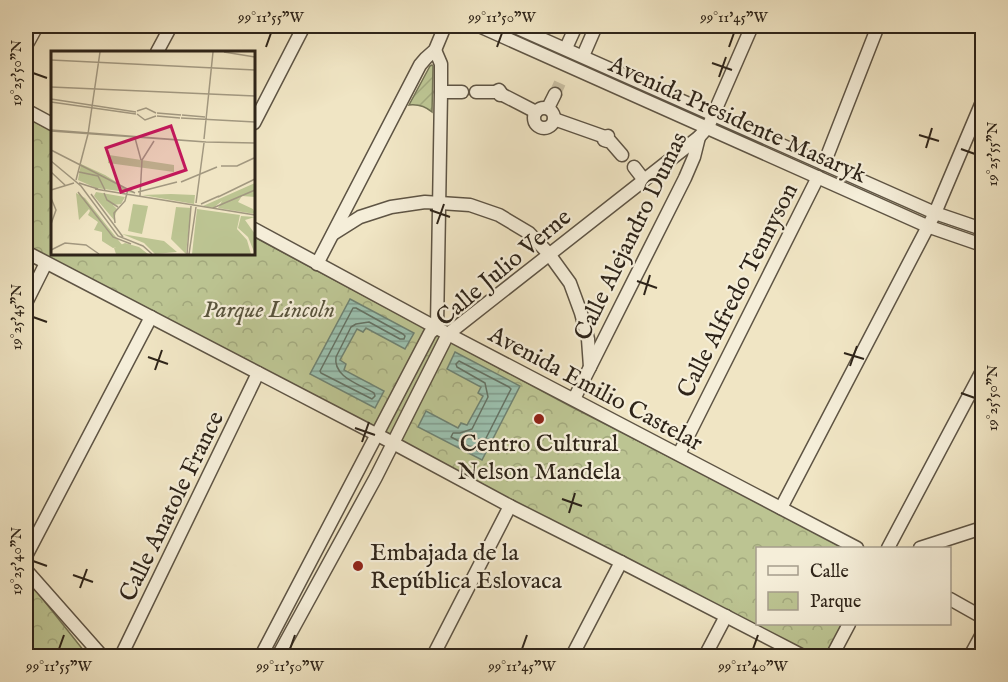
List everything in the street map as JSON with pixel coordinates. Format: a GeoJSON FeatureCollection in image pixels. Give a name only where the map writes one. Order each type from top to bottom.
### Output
{"type":"FeatureCollection","features":[{"type":"Feature","properties":{"kind":"street"},"geometry":{"type":"LineString","coordinates":[[26,46],[37,26]]}},
{"type":"Feature","properties":{"kind":"street"},"geometry":{"type":"LineString","coordinates":[[158,51],[171,26]]}},
{"type":"Feature","properties":{"kind":"street"},"geometry":{"type":"LineString","coordinates":[[255,121],[304,26]]}},
{"type":"Feature","properties":{"kind":"street"},"geometry":{"type":"LineString","coordinates":[[317,264],[420,65],[435,50],[446,26]]}},
{"type":"Feature","properties":{"kind":"street","name":"Avenida Presidente Masaryk"},"geometry":{"type":"LineString","coordinates":[[479,26],[927,226],[982,245]]}},
{"type":"Feature","properties":{"kind":"street","name":"Avenida Presidente Masaryk"},"geometry":{"type":"LineString","coordinates":[[513,26],[935,213],[982,229]]}},
{"type":"Feature","properties":{"kind":"street"},"geometry":{"type":"LineString","coordinates":[[566,48],[576,26]]}},
{"type":"Feature","properties":{"kind":"street"},"geometry":{"type":"LineString","coordinates":[[583,56],[596,26]]}},
{"type":"Feature","properties":{"kind":"street","name":"Calle Alejandro Dumas"},"geometry":{"type":"LineString","coordinates":[[574,399],[685,178],[699,137],[708,127],[752,26]]}},
{"type":"Feature","properties":{"kind":"street","name":"Calle Alfredo Tennyson"},"geometry":{"type":"LineString","coordinates":[[824,164],[878,26]]}},
{"type":"Feature","properties":{"kind":"street"},"geometry":{"type":"LineString","coordinates":[[435,50],[441,64],[438,203],[443,331]]}},
{"type":"Feature","properties":{"kind":"street"},"geometry":{"type":"LineString","coordinates":[[562,78],[568,66]]}},
{"type":"Feature","properties":{"kind":"street"},"geometry":{"type":"LineString","coordinates":[[441,92],[462,92]]}},
{"type":"Feature","properties":{"kind":"street"},"geometry":{"type":"LineString","coordinates":[[476,92],[498,93],[607,138],[622,155]]}},
{"type":"Feature","properties":{"kind":"street"},"geometry":{"type":"LineString","coordinates":[[546,113],[555,94]]}},
{"type":"Feature","properties":{"kind":"street"},"geometry":{"type":"LineString","coordinates":[[781,508],[935,213],[982,102]]}},
{"type":"Feature","properties":{"kind":"street"},"geometry":{"type":"LineString","coordinates":[[26,110],[51,123]]}},
{"type":"Feature","properties":{"kind":"street","name":"Calle Julio Verne"},"geometry":{"type":"LineString","coordinates":[[261,657],[430,333],[443,331],[549,254],[699,137]]}},
{"type":"Feature","properties":{"kind":"street"},"geometry":{"type":"LineString","coordinates":[[634,167],[644,180]]}},
{"type":"Feature","properties":{"kind":"street","name":"Calle Alfredo Tennyson"},"geometry":{"type":"LineString","coordinates":[[679,454],[818,177]]}},
{"type":"Feature","properties":{"kind":"street"},"geometry":{"type":"LineString","coordinates":[[333,234],[360,217],[391,207],[425,202],[470,205],[499,215],[529,233],[549,254],[570,283],[588,339],[590,367]]}},
{"type":"Feature","properties":{"kind":"street","name":"Avenida Emilio Castelar"},"geometry":{"type":"LineString","coordinates":[[255,231],[853,547]]}},
{"type":"Feature","properties":{"kind":"street"},"geometry":{"type":"LineString","coordinates":[[26,252],[803,657]]}},
{"type":"Feature","properties":{"kind":"street"},"geometry":{"type":"LineString","coordinates":[[26,303],[46,263]]}},
{"type":"Feature","properties":{"kind":"street"},"geometry":{"type":"LineString","coordinates":[[26,556],[151,317]]}},
{"type":"Feature","properties":{"kind":"street","name":"Calle Julio Verne"},"geometry":{"type":"LineString","coordinates":[[278,657],[376,477],[443,331]]}},
{"type":"Feature","properties":{"kind":"street"},"geometry":{"type":"LineString","coordinates":[[889,547],[982,371]]}},
{"type":"Feature","properties":{"kind":"street","name":"Calle Anatole France"},"geometry":{"type":"LineString","coordinates":[[121,657],[258,373]]}},
{"type":"Feature","properties":{"kind":"street"},"geometry":{"type":"LineString","coordinates":[[359,469],[369,466],[375,471],[376,477]]}},
{"type":"Feature","properties":{"kind":"street"},"geometry":{"type":"LineString","coordinates":[[433,657],[510,506]]}},
{"type":"Feature","properties":{"kind":"street"},"geometry":{"type":"LineString","coordinates":[[926,547],[982,528]]}},
{"type":"Feature","properties":{"kind":"street"},"geometry":{"type":"LineString","coordinates":[[572,657],[621,562]]}},
{"type":"Feature","properties":{"kind":"street"},"geometry":{"type":"LineString","coordinates":[[26,570],[102,657]]}},
{"type":"Feature","properties":{"kind":"street"},"geometry":{"type":"LineString","coordinates":[[951,600],[982,617]]}},
{"type":"Feature","properties":{"kind":"street"},"geometry":{"type":"LineString","coordinates":[[705,657],[726,616]]}},
{"type":"Feature","properties":{"kind":"street"},"geometry":{"type":"LineString","coordinates":[[832,657],[848,625]]}},
{"type":"Feature","properties":{"kind":"street"},"geometry":{"type":"LineString","coordinates":[[970,657],[982,634]]}},
{"type":"Feature","properties":{"kind":"green space"},"geometry":{"type":"Polygon","coordinates":[[[432,65],[432,112],[421,106],[409,105],[432,65]]]}},
{"type":"Feature","properties":{"kind":"green space","name":"Parque Lincoln"},"geometry":{"type":"Polygon","coordinates":[[[26,117],[51,130],[51,255],[255,255],[255,238],[570,406],[845,547],[756,547],[756,625],[843,625],[829,653],[823,656],[811,656],[515,504],[26,247],[26,117]]]}},
{"type":"Feature","properties":{"kind":"green space"},"geometry":{"type":"Polygon","coordinates":[[[26,578],[88,656],[26,656],[26,578]]]}},
{"type":"Feature","properties":{"kind":"water"},"geometry":{"type":"Polygon","coordinates":[[[350,299],[414,333],[405,349],[366,328],[363,332],[357,329],[340,360],[346,364],[344,370],[384,391],[375,408],[310,374],[350,299]]]}},
{"type":"Feature","properties":{"kind":"water"},"geometry":{"type":"Polygon","coordinates":[[[455,352],[520,386],[482,460],[418,427],[426,411],[458,428],[461,423],[467,425],[483,396],[478,393],[481,387],[447,369],[455,352]]]}},
{"type":"Feature","properties":{"kind":"tunnel"},"geometry":{"type":"LineString","coordinates":[[555,94],[562,78]]}},
{"type":"Feature","properties":{"kind":"place","name":"Centro Cultural Nelson Mandela"},"geometry":{"type":"Point","coordinates":[539,419]}},
{"type":"Feature","properties":{"kind":"place","name":"Embajada de la República Eslovaca"},"geometry":{"type":"Point","coordinates":[358,566]}}]}
